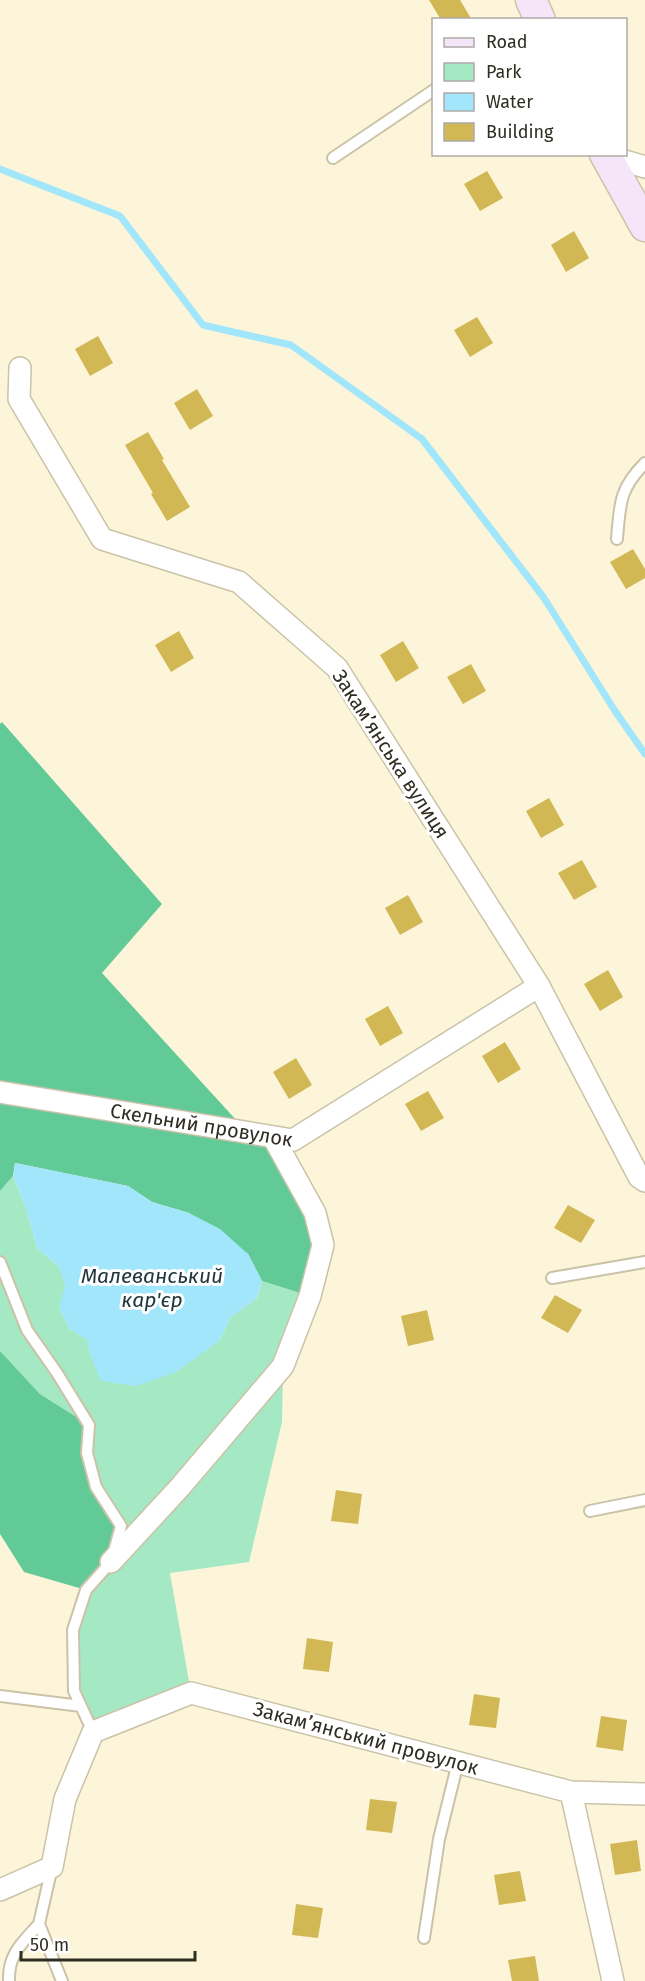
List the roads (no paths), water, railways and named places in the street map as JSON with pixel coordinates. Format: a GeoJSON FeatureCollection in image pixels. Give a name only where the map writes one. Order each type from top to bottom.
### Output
{"type":"FeatureCollection","features":[{"type":"Feature","properties":{"kind":"street"},"geometry":{"type":"LineString","coordinates":[[531,0],[539,18]]}},
{"type":"Feature","properties":{"kind":"street"},"geometry":{"type":"LineString","coordinates":[[606,156],[645,226]]}},
{"type":"Feature","properties":{"kind":"street"},"geometry":{"type":"LineString","coordinates":[[608,156],[645,167]]}},
{"type":"Feature","properties":{"kind":"street","name":"Закамʼянська вулиця"},"geometry":{"type":"LineString","coordinates":[[20,368],[18,399],[102,539],[239,582],[337,668],[539,986],[639,1177],[645,1181]]}},
{"type":"Feature","properties":{"kind":"street","name":"Скельний провулок"},"geometry":{"type":"LineString","coordinates":[[0,1092],[293,1140],[539,986]]}},
{"type":"Feature","properties":{"kind":"street"},"geometry":{"type":"LineString","coordinates":[[111,1562],[245,1412],[283,1366],[291,1346],[310,1296],[323,1245],[315,1213],[273,1137]]}},
{"type":"Feature","properties":{"kind":"street","name":"Закамʼянський провулок"},"geometry":{"type":"LineString","coordinates":[[93,1732],[191,1693],[571,1792],[645,1794]]}},
{"type":"Feature","properties":{"kind":"street"},"geometry":{"type":"LineString","coordinates":[[0,1890],[52,1867],[65,1799],[93,1732]]}},
{"type":"Feature","properties":{"kind":"street"},"geometry":{"type":"LineString","coordinates":[[571,1792],[613,1981]]}},
{"type":"Feature","properties":{"kind":"lane"},"geometry":{"type":"LineString","coordinates":[[333,158],[432,91]]}},
{"type":"Feature","properties":{"kind":"lane"},"geometry":{"type":"LineString","coordinates":[[617,539],[621,500],[626,487],[645,463]]}},
{"type":"Feature","properties":{"kind":"lane"},"geometry":{"type":"LineString","coordinates":[[0,1262],[27,1330],[89,1425],[87,1453],[96,1487],[121,1526],[111,1562],[86,1590],[73,1630],[74,1691],[93,1732]]}},
{"type":"Feature","properties":{"kind":"lane"},"geometry":{"type":"LineString","coordinates":[[552,1278],[645,1262]]}},
{"type":"Feature","properties":{"kind":"lane"},"geometry":{"type":"LineString","coordinates":[[590,1511],[645,1500]]}},
{"type":"Feature","properties":{"kind":"lane"},"geometry":{"type":"LineString","coordinates":[[0,1696],[81,1706]]}},
{"type":"Feature","properties":{"kind":"lane"},"geometry":{"type":"LineString","coordinates":[[424,1938],[439,1839],[458,1762]]}},
{"type":"Feature","properties":{"kind":"lane"},"geometry":{"type":"LineString","coordinates":[[9,1981],[9,1967],[18,1946],[39,1924],[52,1867]]}},
{"type":"Feature","properties":{"kind":"lane"},"geometry":{"type":"LineString","coordinates":[[39,1924],[62,1981]]}},
{"type":"Feature","properties":{"kind":"water","name":"Малеванський кар'єр"},"geometry":{"type":"Polygon","coordinates":[[[15,1163],[128,1186],[152,1202],[189,1213],[220,1229],[248,1254],[262,1281],[257,1298],[231,1317],[219,1341],[176,1372],[136,1386],[101,1381],[87,1340],[70,1329],[59,1309],[65,1285],[59,1267],[37,1248],[26,1208],[13,1176],[15,1163]]]}},
{"type":"Feature","properties":{"kind":"waterway"},"geometry":{"type":"LineString","coordinates":[[0,169],[120,216],[203,325],[291,345],[422,439],[544,598],[615,711],[645,754]]}}]}
